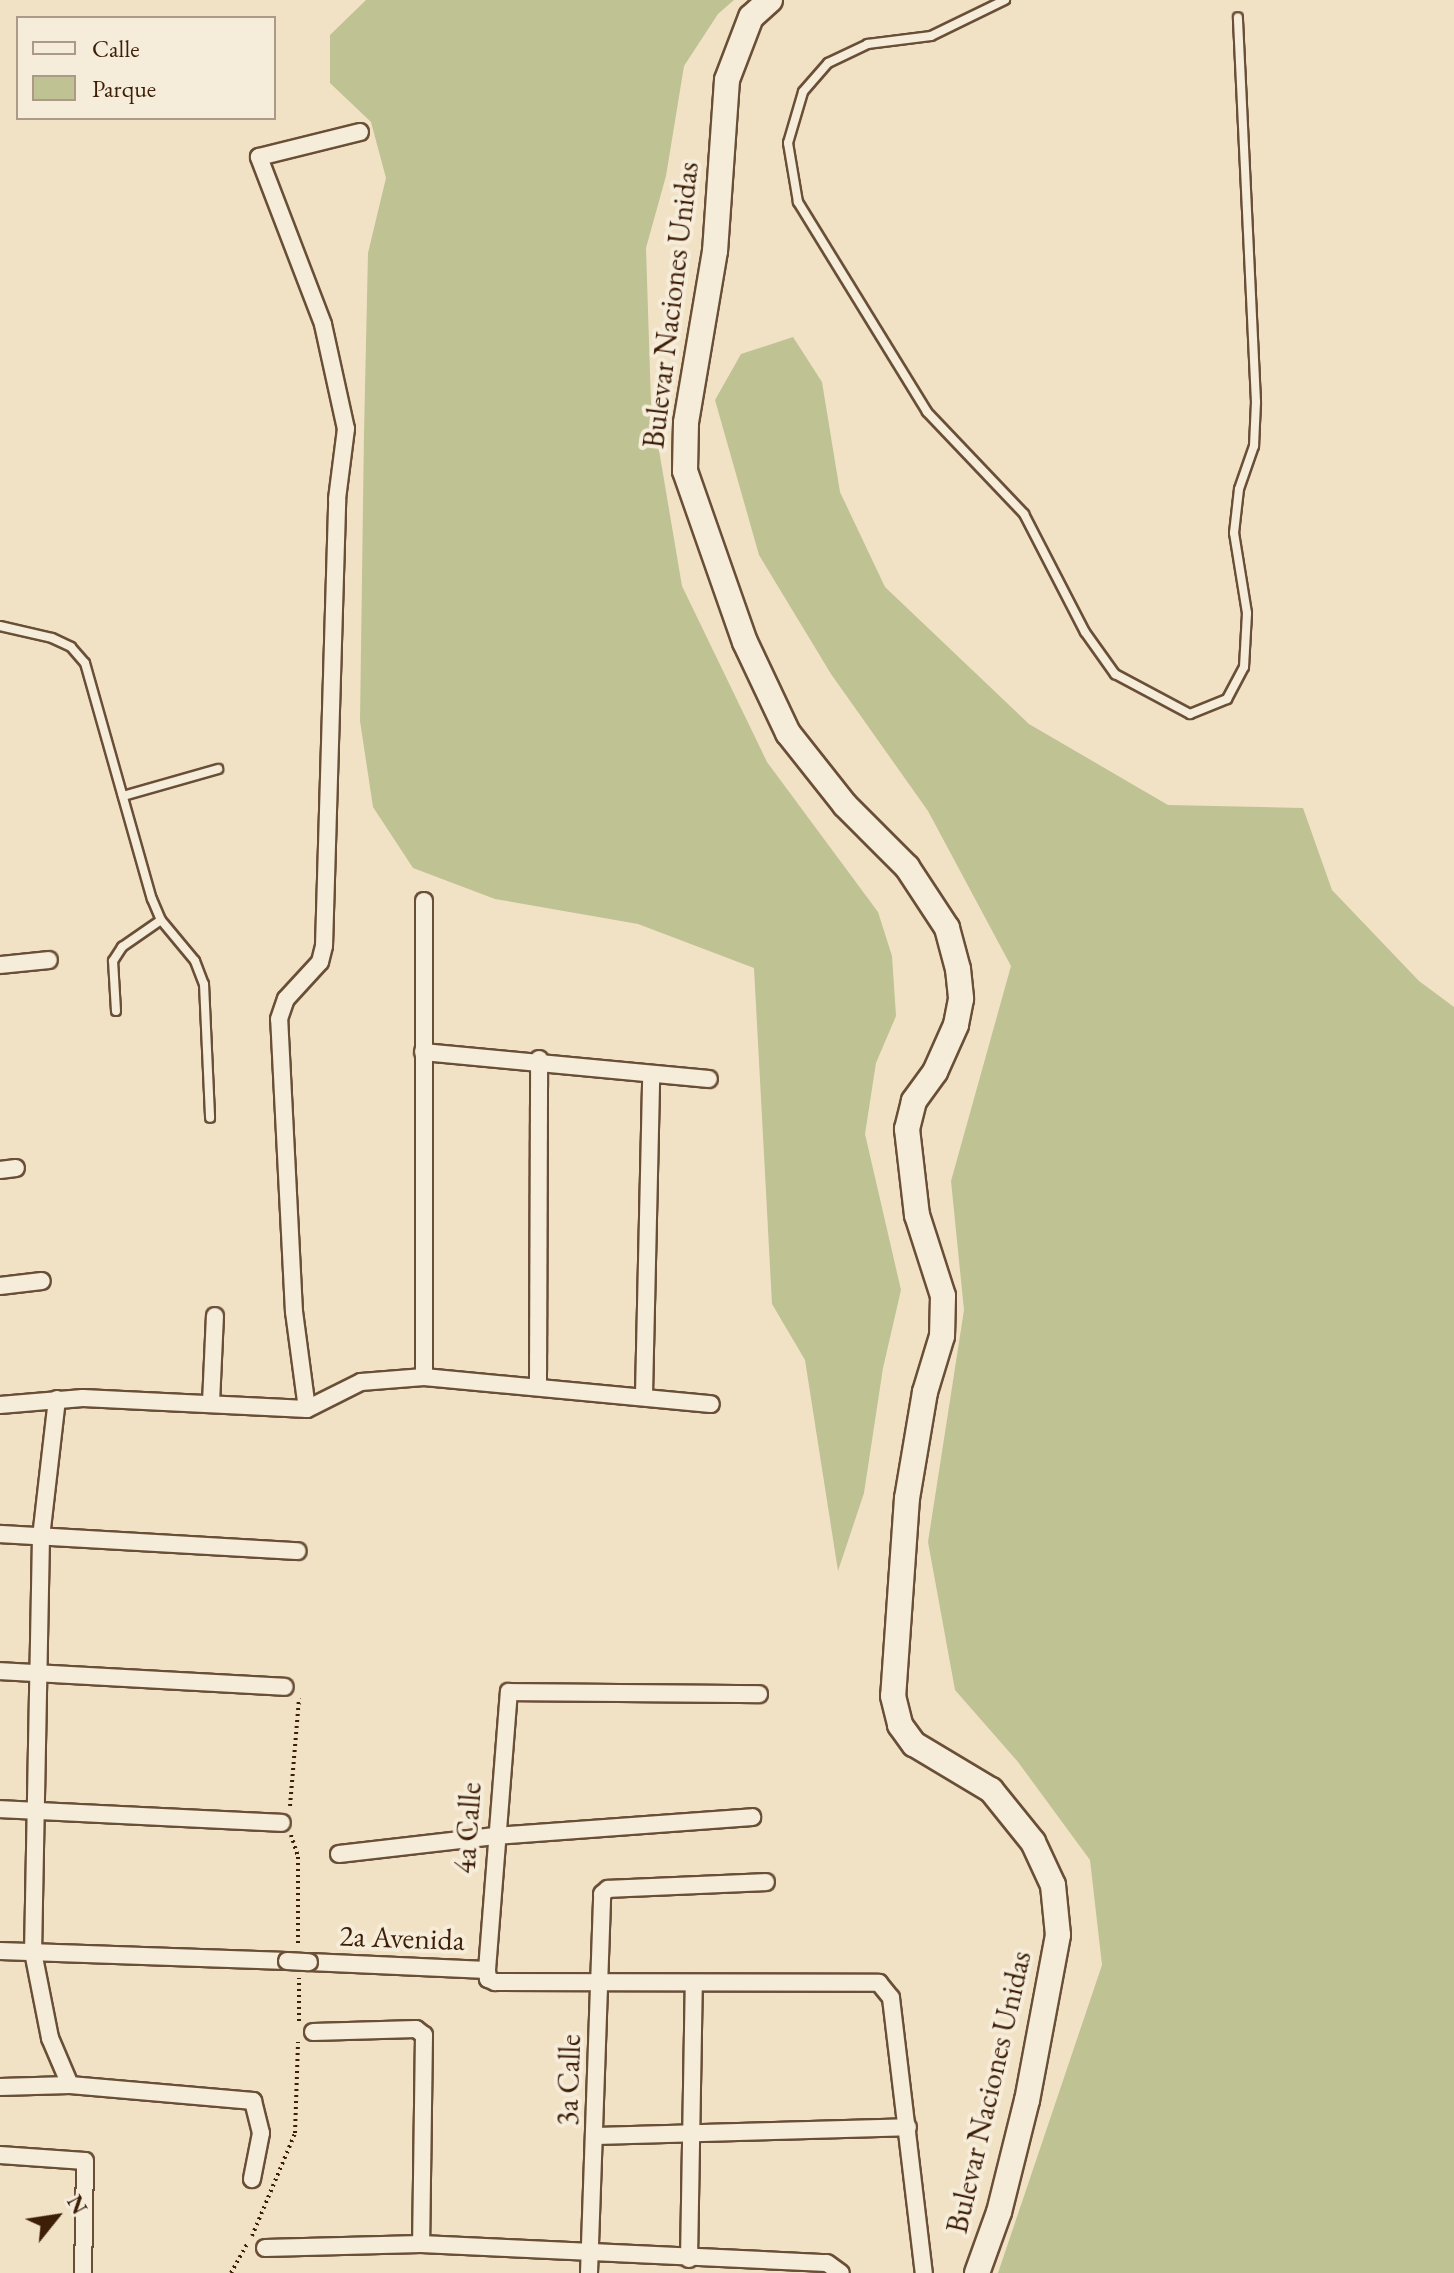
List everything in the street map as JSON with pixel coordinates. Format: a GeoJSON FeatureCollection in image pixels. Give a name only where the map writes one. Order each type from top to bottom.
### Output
{"type":"FeatureCollection","features":[{"type":"Feature","properties":{"kind":"main road","name":"Bulevar Naciones Unidas"},"geometry":{"type":"LineString","coordinates":[[770,0],[751,17],[727,80],[715,251],[686,423],[685,471],[745,642],[788,733],[845,805],[907,867],[947,928],[958,969],[961,999],[956,1025],[935,1072],[914,1101],[907,1129],[917,1215],[943,1296],[942,1336],[925,1392],[907,1498],[893,1696],[900,1725],[914,1744],[991,1790],[1033,1842],[1053,1885],[1058,1935],[1027,2100],[999,2212],[977,2273]]}},
{"type":"Feature","properties":{"kind":"street"},"geometry":{"type":"LineString","coordinates":[[307,1409],[291,1250],[279,1019],[286,999],[320,962],[337,499],[346,429],[323,324],[259,157],[360,132]]}},
{"type":"Feature","properties":{"kind":"street"},"geometry":{"type":"LineString","coordinates":[[424,901],[424,1377]]}},
{"type":"Feature","properties":{"kind":"street"},"geometry":{"type":"LineString","coordinates":[[0,965],[49,960]]}},
{"type":"Feature","properties":{"kind":"street"},"geometry":{"type":"LineString","coordinates":[[423,1052],[539,1059],[709,1079]]}},
{"type":"Feature","properties":{"kind":"street"},"geometry":{"type":"LineString","coordinates":[[538,1384],[539,1059]]}},
{"type":"Feature","properties":{"kind":"street"},"geometry":{"type":"LineString","coordinates":[[644,1394],[651,1074]]}},
{"type":"Feature","properties":{"kind":"street"},"geometry":{"type":"LineString","coordinates":[[0,1286],[42,1281]]}},
{"type":"Feature","properties":{"kind":"street"},"geometry":{"type":"LineString","coordinates":[[211,1403],[215,1316]]}},
{"type":"Feature","properties":{"kind":"street"},"geometry":{"type":"LineString","coordinates":[[0,1405],[57,1399],[307,1409],[361,1382],[424,1377],[538,1384],[711,1404]]}},
{"type":"Feature","properties":{"kind":"street"},"geometry":{"type":"LineString","coordinates":[[57,1399],[41,1537],[41,1672],[33,1952],[50,2038],[70,2085]]}},
{"type":"Feature","properties":{"kind":"street"},"geometry":{"type":"LineString","coordinates":[[0,1534],[298,1551]]}},
{"type":"Feature","properties":{"kind":"street"},"geometry":{"type":"LineString","coordinates":[[0,1671],[292,1692]]}},
{"type":"Feature","properties":{"kind":"street","name":"4a Calle"},"geometry":{"type":"LineString","coordinates":[[487,1970],[495,1836],[509,1692],[759,1694]]}},
{"type":"Feature","properties":{"kind":"street"},"geometry":{"type":"LineString","coordinates":[[0,1809],[282,1823]]}},
{"type":"Feature","properties":{"kind":"street"},"geometry":{"type":"LineString","coordinates":[[339,1854],[495,1836],[752,1817]]}},
{"type":"Feature","properties":{"kind":"street","name":"3a Calle"},"geometry":{"type":"LineString","coordinates":[[589,2273],[606,1890],[766,1882]]}},
{"type":"Feature","properties":{"kind":"street","name":"2a Avenida"},"geometry":{"type":"LineString","coordinates":[[0,1951],[487,1970],[488,1979],[495,1982],[694,1984],[873,1981],[886,1987],[908,2127]]}},
{"type":"Feature","properties":{"kind":"street"},"geometry":{"type":"LineString","coordinates":[[689,2259],[688,2132],[694,1984]]}},
{"type":"Feature","properties":{"kind":"street"},"geometry":{"type":"LineString","coordinates":[[313,2032],[416,2029],[424,2035],[421,2244]]}},
{"type":"Feature","properties":{"kind":"street"},"geometry":{"type":"LineString","coordinates":[[0,2087],[70,2085],[253,2101],[261,2133],[252,2179]]}},
{"type":"Feature","properties":{"kind":"street"},"geometry":{"type":"LineString","coordinates":[[595,2136],[908,2127],[924,2273]]}},
{"type":"Feature","properties":{"kind":"street"},"geometry":{"type":"LineString","coordinates":[[0,2155],[85,2161],[83,2273]]}},
{"type":"Feature","properties":{"kind":"street"},"geometry":{"type":"LineString","coordinates":[[265,2248],[421,2244],[590,2256],[827,2263],[841,2273]]}},
{"type":"Feature","properties":{"kind":"lane"},"geometry":{"type":"LineString","coordinates":[[1005,0],[931,36],[868,44],[828,63],[803,92],[788,143],[798,202],[927,412],[1024,514],[1085,632],[1115,674],[1153,699],[1190,714],[1227,699],[1244,667],[1247,613],[1234,533],[1239,489],[1254,446],[1256,402],[1238,17]]}},
{"type":"Feature","properties":{"kind":"lane"},"geometry":{"type":"LineString","coordinates":[[0,626],[52,638],[71,647],[85,663],[161,920],[195,961],[204,984],[210,1118]]}},
{"type":"Feature","properties":{"kind":"lane"},"geometry":{"type":"LineString","coordinates":[[123,796],[218,769]]}},
{"type":"Feature","properties":{"kind":"lane"},"geometry":{"type":"LineString","coordinates":[[116,1011],[113,961],[122,947],[161,920]]}},
{"type":"Feature","properties":{"kind":"path"},"geometry":{"type":"LineString","coordinates":[[231,2273],[261,2219],[295,2133],[298,1857],[291,1835],[289,1779],[296,1771],[292,1692]]}},
{"type":"Feature","properties":{"kind":"green space"},"geometry":{"type":"Polygon","coordinates":[[[366,0],[734,0],[718,14],[684,66],[666,176],[646,248],[651,403],[682,586],[767,762],[878,912],[892,956],[896,1016],[876,1063],[865,1134],[901,1290],[883,1368],[864,1493],[838,1571],[805,1360],[772,1304],[754,968],[638,924],[495,899],[413,868],[373,807],[360,721],[364,433],[368,253],[386,178],[371,122],[330,83],[330,35],[366,0]]]}},
{"type":"Feature","properties":{"kind":"green space"},"geometry":{"type":"Polygon","coordinates":[[[793,337],[822,382],[840,492],[885,587],[1029,724],[1168,805],[1303,808],[1332,890],[1419,981],[1454,1007],[1454,2273],[998,2273],[1102,1965],[1090,1860],[1018,1762],[955,1690],[928,1542],[964,1310],[951,1181],[1011,966],[928,811],[831,674],[759,555],[715,400],[741,354],[793,337]]]}}]}
